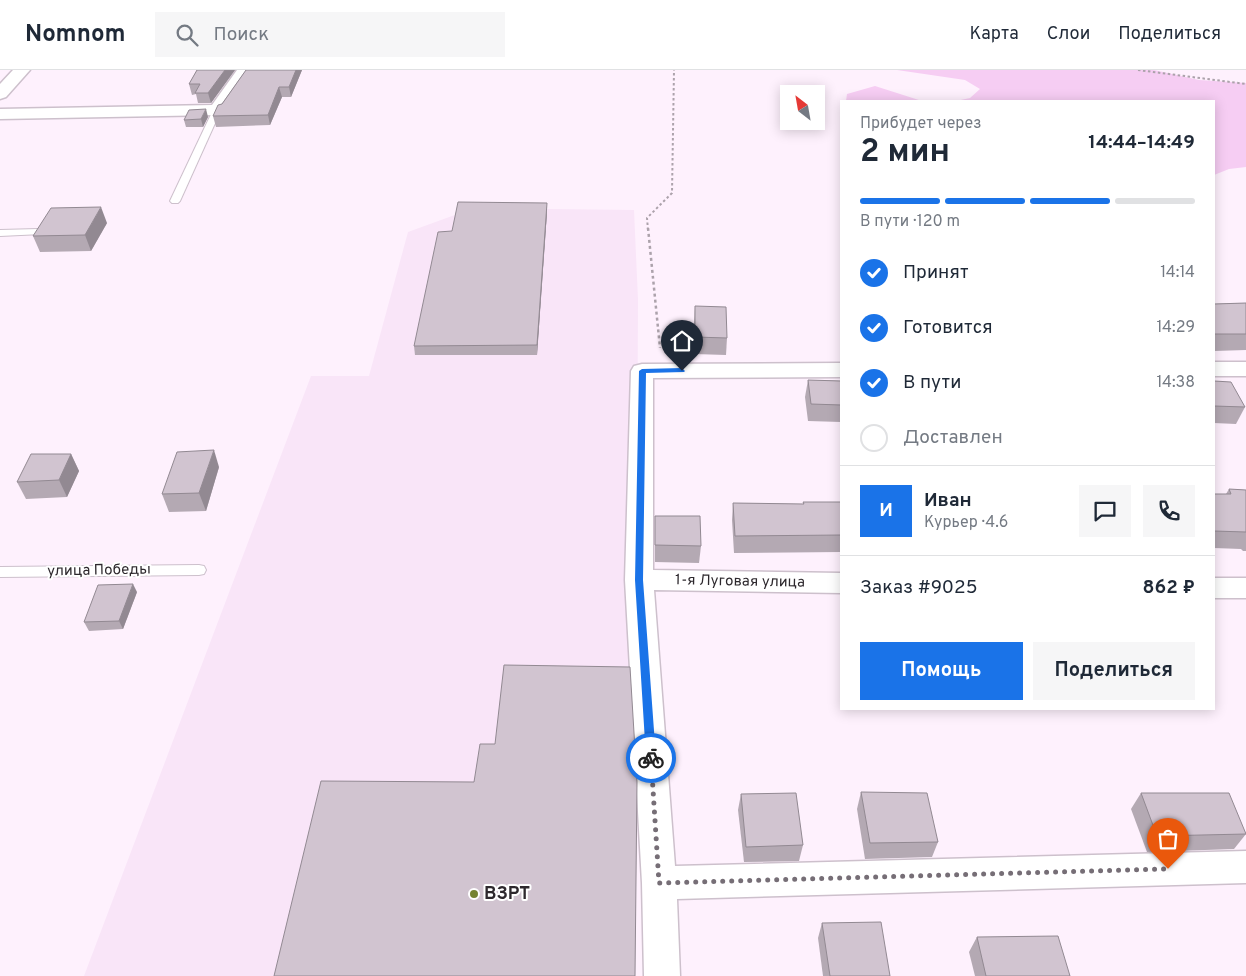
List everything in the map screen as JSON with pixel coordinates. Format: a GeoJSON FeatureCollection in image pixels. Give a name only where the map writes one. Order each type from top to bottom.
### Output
{"type":"FeatureCollection","features":[{"type":"Feature","properties":{"kind":"street"},"geometry":{"type":"LineString","coordinates":[[0,94],[22,70]]}},
{"type":"Feature","properties":{"kind":"street"},"geometry":{"type":"LineString","coordinates":[[0,114],[217,110],[245,70]]}},
{"type":"Feature","properties":{"kind":"street"},"geometry":{"type":"LineString","coordinates":[[1215,369],[1246,369]]}},
{"type":"Feature","properties":{"kind":"street"},"geometry":{"type":"LineString","coordinates":[[662,976],[659,883],[639,580],[652,371],[840,370]]}},
{"type":"Feature","properties":{"kind":"street","name":"1-я Луговая улица"},"geometry":{"type":"LineString","coordinates":[[639,580],[840,583]]}},
{"type":"Feature","properties":{"kind":"street"},"geometry":{"type":"LineString","coordinates":[[1215,588],[1246,588]]}},
{"type":"Feature","properties":{"kind":"street"},"geometry":{"type":"LineString","coordinates":[[659,883],[1246,867]]}},
{"type":"Feature","properties":{"kind":"lane"},"geometry":{"type":"LineString","coordinates":[[175,202],[217,110]]}},
{"type":"Feature","properties":{"kind":"lane"},"geometry":{"type":"LineString","coordinates":[[0,233],[38,232]]}},
{"type":"Feature","properties":{"kind":"lane","name":"улица Победы"},"geometry":{"type":"LineString","coordinates":[[0,572],[199,570]]}},
{"type":"Feature","properties":{"kind":"path"},"geometry":{"type":"LineString","coordinates":[[652,371],[647,218],[672,193],[674,70]]}},
{"type":"Feature","properties":{"kind":"path"},"geometry":{"type":"LineString","coordinates":[[1138,70],[1246,84]]}},
{"type":"Feature","properties":{"kind":"shaded area"},"geometry":{"type":"Polygon","coordinates":[[[897,70],[1154,70],[1199,80],[1246,83],[1246,167],[1229,169],[1215,175],[1215,100],[961,100],[970,98],[980,89],[965,80],[897,70]]]}},
{"type":"Feature","properties":{"kind":"shaded area"},"geometry":{"type":"Polygon","coordinates":[[[875,86],[919,100],[846,100],[847,94],[875,86]]]}},
{"type":"Feature","properties":{"kind":"shaded area"},"geometry":{"type":"Polygon","coordinates":[[[474,208],[634,210],[638,300],[635,976],[84,976],[311,376],[369,376],[408,232],[474,208]]]}},
{"type":"Feature","properties":{"kind":"building"},"geometry":{"type":"Polygon","coordinates":[[[197,70],[225,70],[208,93],[195,93],[200,84],[189,84],[197,70]]]}},
{"type":"Feature","properties":{"kind":"building"},"geometry":{"type":"Polygon","coordinates":[[[246,70],[296,70],[289,87],[279,87],[268,115],[213,116],[218,105],[222,104],[246,70]]]}},
{"type":"Feature","properties":{"kind":"building"},"geometry":{"type":"Polygon","coordinates":[[[206,109],[201,119],[184,120],[189,110],[206,109]]]}},
{"type":"Feature","properties":{"kind":"building"},"geometry":{"type":"Polygon","coordinates":[[[458,202],[547,203],[537,345],[414,346],[438,232],[452,231],[458,202]]]}},
{"type":"Feature","properties":{"kind":"building"},"geometry":{"type":"Polygon","coordinates":[[[101,207],[85,235],[33,236],[51,208],[101,207]]]}},
{"type":"Feature","properties":{"kind":"building"},"geometry":{"type":"Polygon","coordinates":[[[1246,303],[1246,334],[1215,334],[1215,304],[1246,303]]]}},
{"type":"Feature","properties":{"kind":"building"},"geometry":{"type":"Polygon","coordinates":[[[695,306],[726,307],[727,338],[695,337],[695,306]]]}},
{"type":"Feature","properties":{"kind":"building"},"geometry":{"type":"Polygon","coordinates":[[[808,380],[840,381],[840,405],[811,404],[808,380]]]}},
{"type":"Feature","properties":{"kind":"building"},"geometry":{"type":"Polygon","coordinates":[[[1215,381],[1231,382],[1245,407],[1215,406],[1215,381]]]}},
{"type":"Feature","properties":{"kind":"building"},"geometry":{"type":"Polygon","coordinates":[[[214,450],[199,493],[162,494],[177,452],[214,450]]]}},
{"type":"Feature","properties":{"kind":"building"},"geometry":{"type":"Polygon","coordinates":[[[31,454],[71,454],[59,480],[17,482],[31,454]]]}},
{"type":"Feature","properties":{"kind":"building"},"geometry":{"type":"Polygon","coordinates":[[[1229,489],[1246,490],[1246,532],[1215,531],[1215,494],[1231,494],[1229,489]]]}},
{"type":"Feature","properties":{"kind":"building"},"geometry":{"type":"Polygon","coordinates":[[[803,502],[840,502],[840,535],[735,536],[733,503],[804,504],[803,502]]]}},
{"type":"Feature","properties":{"kind":"building"},"geometry":{"type":"Polygon","coordinates":[[[655,516],[700,516],[701,546],[655,545],[655,516]]]}},
{"type":"Feature","properties":{"kind":"building"},"geometry":{"type":"Polygon","coordinates":[[[133,584],[119,621],[84,622],[98,585],[133,584]]]}},
{"type":"Feature","properties":{"kind":"building","name":"ВЗРТ"},"geometry":{"type":"Polygon","coordinates":[[[504,665],[630,667],[637,782],[635,976],[274,976],[321,781],[474,782],[480,744],[495,744],[504,665]]]}},
{"type":"Feature","properties":{"kind":"building"},"geometry":{"type":"Polygon","coordinates":[[[861,792],[927,793],[938,842],[870,843],[861,792]]]}},
{"type":"Feature","properties":{"kind":"building"},"geometry":{"type":"Polygon","coordinates":[[[796,793],[803,845],[746,847],[741,794],[796,793]]]}},
{"type":"Feature","properties":{"kind":"building"},"geometry":{"type":"Polygon","coordinates":[[[1141,793],[1229,793],[1246,834],[1157,836],[1141,793]]]}},
{"type":"Feature","properties":{"kind":"building"},"geometry":{"type":"Polygon","coordinates":[[[881,922],[890,976],[830,976],[822,923],[881,922]]]}},
{"type":"Feature","properties":{"kind":"building"},"geometry":{"type":"Polygon","coordinates":[[[1058,936],[1070,976],[986,976],[977,937],[1058,936]]]}},
{"type":"Feature","properties":{"kind":"way so far"},"geometry":{"type":"LineString","coordinates":[[651,758],[659,883],[1168,869]]}},
{"type":"Feature","properties":{"kind":"place","name":"ВЗРТ"},"geometry":{"type":"Point","coordinates":[474,894]}},
{"type":"Feature","properties":{"kind":"route"},"geometry":{"type":"LineString","coordinates":[[651,758],[639,580],[642,371],[682,371]]}}]}
